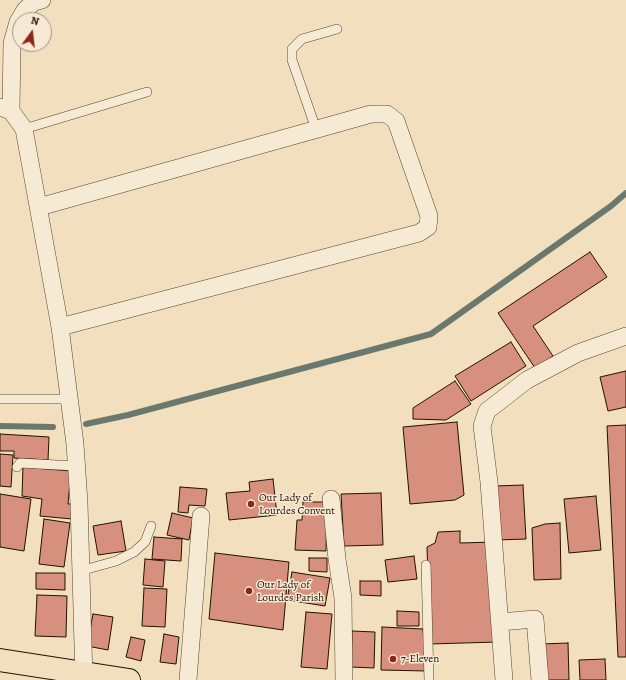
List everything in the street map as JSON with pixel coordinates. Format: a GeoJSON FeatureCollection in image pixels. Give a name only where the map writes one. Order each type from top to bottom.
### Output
{"type":"FeatureCollection","features":[{"type":"Feature","properties":{"kind":"highway"},"geometry":{"type":"LineString","coordinates":[[0,660],[84,677],[129,680]]}},
{"type":"Feature","properties":{"kind":"street"},"geometry":{"type":"LineString","coordinates":[[42,0],[34,2],[25,10],[18,22],[12,43],[5,109],[24,129],[60,327],[70,399],[76,466],[84,677]]}},
{"type":"Feature","properties":{"kind":"street"},"geometry":{"type":"LineString","coordinates":[[39,207],[371,114],[387,114],[396,121],[429,216],[428,227],[419,233],[60,327]]}},
{"type":"Feature","properties":{"kind":"street"},"geometry":{"type":"LineString","coordinates":[[504,680],[489,482],[482,426],[487,411],[527,380],[578,353],[626,336]]}},
{"type":"Feature","properties":{"kind":"street"},"geometry":{"type":"LineString","coordinates":[[331,499],[337,559],[343,598],[344,680]]}},
{"type":"Feature","properties":{"kind":"street"},"geometry":{"type":"LineString","coordinates":[[188,680],[201,516]]}},
{"type":"Feature","properties":{"kind":"street"},"geometry":{"type":"LineString","coordinates":[[500,622],[536,619],[540,680]]}},
{"type":"Feature","properties":{"kind":"lane"},"geometry":{"type":"LineString","coordinates":[[316,129],[292,60],[292,49],[302,39],[337,29]]}},
{"type":"Feature","properties":{"kind":"lane"},"geometry":{"type":"LineString","coordinates":[[24,129],[147,92]]}},
{"type":"Feature","properties":{"kind":"lane"},"geometry":{"type":"LineString","coordinates":[[0,399],[70,399]]}},
{"type":"Feature","properties":{"kind":"lane"},"geometry":{"type":"LineString","coordinates":[[17,467],[20,462],[76,466]]}},
{"type":"Feature","properties":{"kind":"lane"},"geometry":{"type":"LineString","coordinates":[[80,570],[116,561],[134,552],[145,542],[151,526]]}},
{"type":"Feature","properties":{"kind":"lane"},"geometry":{"type":"LineString","coordinates":[[426,565],[429,680]]}},
{"type":"Feature","properties":{"kind":"building"},"geometry":{"type":"Polygon","coordinates":[[[590,252],[607,277],[533,326],[553,356],[535,368],[498,313],[590,252]]]}},
{"type":"Feature","properties":{"kind":"building"},"geometry":{"type":"Polygon","coordinates":[[[511,342],[526,366],[471,401],[455,376],[511,342]]]}},
{"type":"Feature","properties":{"kind":"building"},"geometry":{"type":"Polygon","coordinates":[[[626,371],[626,407],[608,411],[600,377],[626,371]]]}},
{"type":"Feature","properties":{"kind":"building"},"geometry":{"type":"Polygon","coordinates":[[[455,381],[471,404],[446,420],[413,419],[413,408],[455,381]]]}},
{"type":"Feature","properties":{"kind":"building"},"geometry":{"type":"Polygon","coordinates":[[[457,422],[464,495],[455,500],[410,504],[403,427],[457,422]]]}},
{"type":"Feature","properties":{"kind":"building"},"geometry":{"type":"Polygon","coordinates":[[[626,425],[626,657],[618,657],[607,426],[626,425]]]}},
{"type":"Feature","properties":{"kind":"building"},"geometry":{"type":"Polygon","coordinates":[[[0,434],[49,437],[48,460],[14,458],[14,451],[0,451],[0,434]]]}},
{"type":"Feature","properties":{"kind":"building"},"geometry":{"type":"Polygon","coordinates":[[[0,454],[13,455],[11,487],[0,486],[0,454]]]}},
{"type":"Feature","properties":{"kind":"building"},"geometry":{"type":"Polygon","coordinates":[[[23,467],[71,471],[68,504],[74,504],[72,519],[40,516],[42,499],[22,496],[23,467]]]}},
{"type":"Feature","properties":{"kind":"building","name":"Our Lady of Lourdes Convent"},"geometry":{"type":"Polygon","coordinates":[[[273,479],[277,515],[229,520],[226,493],[250,491],[249,482],[273,479]]]}},
{"type":"Feature","properties":{"kind":"building"},"geometry":{"type":"Polygon","coordinates":[[[523,485],[526,539],[497,540],[495,486],[523,485]]]}},
{"type":"Feature","properties":{"kind":"building"},"geometry":{"type":"Polygon","coordinates":[[[180,487],[207,489],[205,506],[189,505],[188,513],[178,512],[180,487]]]}},
{"type":"Feature","properties":{"kind":"building"},"geometry":{"type":"Polygon","coordinates":[[[381,493],[383,545],[344,546],[341,494],[381,493]]]}},
{"type":"Feature","properties":{"kind":"building"},"geometry":{"type":"Polygon","coordinates":[[[0,494],[31,499],[24,551],[0,547],[0,494]]]}},
{"type":"Feature","properties":{"kind":"building"},"geometry":{"type":"Polygon","coordinates":[[[596,496],[601,550],[569,553],[564,499],[596,496]]]}},
{"type":"Feature","properties":{"kind":"building"},"geometry":{"type":"Polygon","coordinates":[[[303,502],[327,502],[326,551],[295,550],[297,520],[302,520],[303,502]]]}},
{"type":"Feature","properties":{"kind":"building"},"geometry":{"type":"Polygon","coordinates":[[[172,513],[193,518],[189,540],[167,535],[172,513]]]}},
{"type":"Feature","properties":{"kind":"building"},"geometry":{"type":"Polygon","coordinates":[[[44,519],[70,523],[64,567],[39,564],[44,519]]]}},
{"type":"Feature","properties":{"kind":"building"},"geometry":{"type":"Polygon","coordinates":[[[121,521],[126,551],[98,555],[93,526],[121,521]]]}},
{"type":"Feature","properties":{"kind":"building"},"geometry":{"type":"Polygon","coordinates":[[[560,523],[561,579],[534,580],[532,528],[545,524],[560,523]]]}},
{"type":"Feature","properties":{"kind":"building"},"geometry":{"type":"Polygon","coordinates":[[[460,531],[460,543],[493,542],[497,642],[430,644],[427,547],[435,543],[438,532],[460,531]]]}},
{"type":"Feature","properties":{"kind":"building"},"geometry":{"type":"Polygon","coordinates":[[[154,537],[182,539],[181,561],[152,559],[154,537]]]}},
{"type":"Feature","properties":{"kind":"building","name":"Our Lady of Lourdes Parish"},"geometry":{"type":"Polygon","coordinates":[[[215,553],[289,562],[283,630],[209,619],[215,553]]]}},
{"type":"Feature","properties":{"kind":"building"},"geometry":{"type":"Polygon","coordinates":[[[414,556],[417,579],[388,582],[385,560],[414,556]]]}},
{"type":"Feature","properties":{"kind":"building"},"geometry":{"type":"Polygon","coordinates":[[[309,558],[327,558],[327,572],[309,571],[309,558]]]}},
{"type":"Feature","properties":{"kind":"building"},"geometry":{"type":"Polygon","coordinates":[[[145,559],[165,561],[163,587],[143,585],[145,559]]]}},
{"type":"Feature","properties":{"kind":"building"},"geometry":{"type":"Polygon","coordinates":[[[292,572],[330,578],[325,606],[287,600],[292,572]]]}},
{"type":"Feature","properties":{"kind":"building"},"geometry":{"type":"Polygon","coordinates":[[[36,573],[65,573],[65,590],[36,589],[36,573]]]}},
{"type":"Feature","properties":{"kind":"building"},"geometry":{"type":"Polygon","coordinates":[[[360,581],[381,581],[381,596],[360,595],[360,581]]]}},
{"type":"Feature","properties":{"kind":"building"},"geometry":{"type":"Polygon","coordinates":[[[144,588],[167,589],[165,627],[142,626],[144,588]]]}},
{"type":"Feature","properties":{"kind":"building"},"geometry":{"type":"Polygon","coordinates":[[[37,595],[67,596],[66,637],[35,636],[37,595]]]}},
{"type":"Feature","properties":{"kind":"building"},"geometry":{"type":"Polygon","coordinates":[[[397,611],[419,612],[419,626],[397,626],[397,611]]]}},
{"type":"Feature","properties":{"kind":"building"},"geometry":{"type":"Polygon","coordinates":[[[306,612],[332,614],[327,669],[301,667],[306,612]]]}},
{"type":"Feature","properties":{"kind":"building"},"geometry":{"type":"Polygon","coordinates":[[[93,614],[113,617],[108,650],[87,646],[93,614]]]}},
{"type":"Feature","properties":{"kind":"building"},"geometry":{"type":"Polygon","coordinates":[[[382,627],[423,629],[427,671],[381,670],[382,627]]]}},
{"type":"Feature","properties":{"kind":"building"},"geometry":{"type":"Polygon","coordinates":[[[352,631],[375,632],[374,668],[351,667],[352,631]]]}},
{"type":"Feature","properties":{"kind":"building"},"geometry":{"type":"Polygon","coordinates":[[[164,634],[179,637],[176,664],[160,662],[164,634]]]}},
{"type":"Feature","properties":{"kind":"building"},"geometry":{"type":"Polygon","coordinates":[[[131,637],[145,640],[141,661],[126,657],[131,637]]]}},
{"type":"Feature","properties":{"kind":"building"},"geometry":{"type":"Polygon","coordinates":[[[568,643],[569,680],[542,680],[541,644],[568,643]]]}},
{"type":"Feature","properties":{"kind":"building"},"geometry":{"type":"Polygon","coordinates":[[[605,659],[606,680],[580,680],[579,660],[605,659]]]}},
{"type":"Feature","properties":{"kind":"waterway"},"geometry":{"type":"LineString","coordinates":[[86,424],[128,415],[431,334],[611,206],[626,193]]}},
{"type":"Feature","properties":{"kind":"waterway"},"geometry":{"type":"LineString","coordinates":[[0,426],[53,427]]}},
{"type":"Feature","properties":{"kind":"place","name":"Our Lady of Lourdes Convent"},"geometry":{"type":"Point","coordinates":[251,504]}},
{"type":"Feature","properties":{"kind":"place","name":"Our Lady of Lourdes Parish"},"geometry":{"type":"Point","coordinates":[249,591]}},
{"type":"Feature","properties":{"kind":"place","name":"7-Eleven"},"geometry":{"type":"Point","coordinates":[393,659]}}]}
